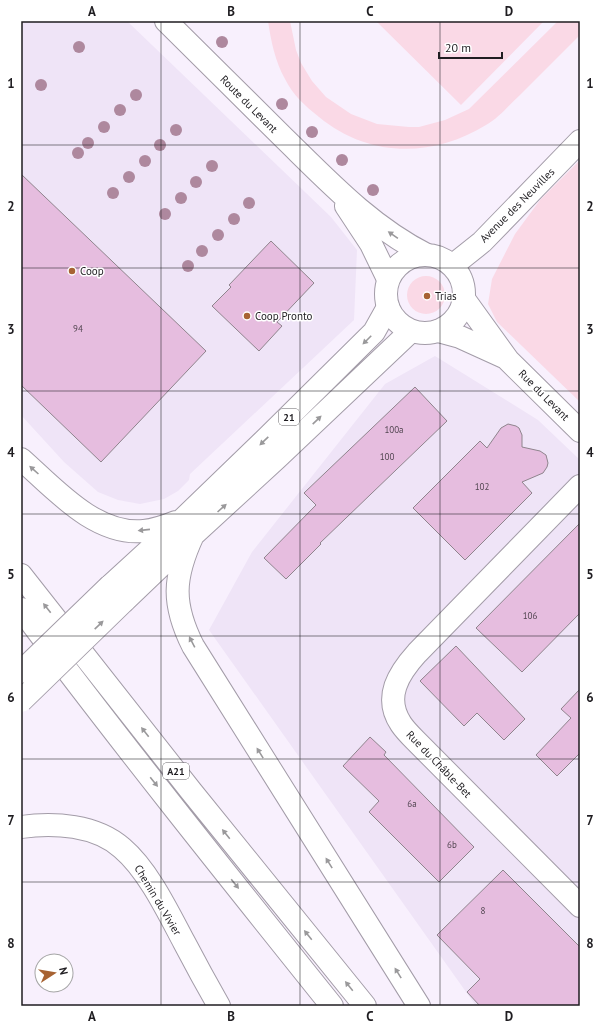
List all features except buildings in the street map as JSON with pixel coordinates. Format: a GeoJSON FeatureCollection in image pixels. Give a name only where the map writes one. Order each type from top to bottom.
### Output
{"type":"FeatureCollection","features":[{"type":"Feature","properties":{"kind":"main road","name":"Route du Levant"},"geometry":{"type":"LineString","coordinates":[[166,21],[333,187],[386,230],[407,245],[427,255]]}},
{"type":"Feature","properties":{"kind":"main road","name":"Avenue des Neuvilles"},"geometry":{"type":"LineString","coordinates":[[452,266],[482,242],[580,141]]}},
{"type":"Feature","properties":{"kind":"main road","name":"Route du Levant"},"geometry":{"type":"LineString","coordinates":[[333,187],[371,244],[388,279]]}},
{"type":"Feature","properties":{"kind":"main road"},"geometry":{"type":"LineString","coordinates":[[420,255],[440,258],[452,266],[460,278],[464,292],[464,299],[456,318],[448,326],[427,334],[411,331],[396,322],[385,298],[388,279],[396,267],[406,259],[420,255]]}},
{"type":"Feature","properties":{"kind":"main road","name":"Rue du Levant"},"geometry":{"type":"LineString","coordinates":[[464,299],[508,360],[580,430]]}},
{"type":"Feature","properties":{"kind":"main road","name":"21"},"geometry":{"type":"LineString","coordinates":[[187,528],[270,436],[374,332],[388,307]]}},
{"type":"Feature","properties":{"kind":"main road","name":"21"},"geometry":{"type":"LineString","coordinates":[[21,459],[86,515],[101,523],[130,531],[187,528],[277,458],[411,331]]}},
{"type":"Feature","properties":{"kind":"main road","name":"Rue du Levant"},"geometry":{"type":"LineString","coordinates":[[438,331],[460,337],[508,360]]}},
{"type":"Feature","properties":{"kind":"main road","name":"Rue du Châble-Bet"},"geometry":{"type":"LineString","coordinates":[[580,486],[416,653],[399,676],[394,688],[395,712],[415,740],[580,906]]}},
{"type":"Feature","properties":{"kind":"main road"},"geometry":{"type":"LineString","coordinates":[[21,672],[117,593],[187,528]]}},
{"type":"Feature","properties":{"kind":"main road"},"geometry":{"type":"LineString","coordinates":[[187,528],[177,586],[178,608],[186,632],[193,646],[419,1006]]}},
{"type":"Feature","properties":{"kind":"main road","name":"A21"},"geometry":{"type":"LineString","coordinates":[[21,575],[191,791],[365,1006]]}},
{"type":"Feature","properties":{"kind":"main road"},"geometry":{"type":"LineString","coordinates":[[21,701],[117,593]]}},
{"type":"Feature","properties":{"kind":"main road","name":"A21"},"geometry":{"type":"LineString","coordinates":[[21,609],[86,697],[332,1006]]}},
{"type":"Feature","properties":{"kind":"main road"},"geometry":{"type":"LineString","coordinates":[[21,632],[86,697]]}},
{"type":"Feature","properties":{"kind":"main road","name":"Chemin du Vivier"},"geometry":{"type":"LineString","coordinates":[[21,827],[55,825],[94,832],[122,848],[139,866],[155,890],[219,1006]]}},
{"type":"Feature","properties":{"kind":"shaded area"},"geometry":{"type":"Polygon","coordinates":[[[21,21],[127,21],[331,217],[357,250],[354,320],[190,474],[189,480],[178,491],[164,499],[140,504],[118,500],[98,492],[64,462],[21,415],[21,21]]]}},
{"type":"Feature","properties":{"kind":"shaded area"},"geometry":{"type":"Polygon","coordinates":[[[268,21],[290,21],[296,50],[301,63],[312,81],[326,97],[351,114],[377,124],[409,127],[419,127],[445,120],[469,109],[558,21],[580,21],[580,35],[504,111],[491,122],[465,136],[444,143],[423,148],[401,149],[380,146],[359,140],[338,130],[319,117],[304,104],[288,85],[282,72],[274,51],[268,21]]]}},
{"type":"Feature","properties":{"kind":"shaded area"},"geometry":{"type":"Polygon","coordinates":[[[376,21],[544,21],[461,105],[376,21]]]}},
{"type":"Feature","properties":{"kind":"shaded area"},"geometry":{"type":"Polygon","coordinates":[[[580,160],[580,402],[497,322],[488,304],[492,279],[515,234],[540,200],[580,160]]]}},
{"type":"Feature","properties":{"kind":"shaded area"},"geometry":{"type":"Polygon","coordinates":[[[426,276],[436,279],[442,285],[445,295],[442,305],[436,311],[426,314],[416,311],[410,305],[407,295],[410,285],[416,279],[426,276]]]}},
{"type":"Feature","properties":{"kind":"shaded area"},"geometry":{"type":"Polygon","coordinates":[[[435,356],[538,420],[580,460],[580,1006],[476,1006],[209,630],[252,552],[385,384],[435,356]]]}},
{"type":"Feature","properties":{"kind":"place","name":"Coop"},"geometry":{"type":"Point","coordinates":[72,271]}},
{"type":"Feature","properties":{"kind":"place","name":"Trias"},"geometry":{"type":"Point","coordinates":[427,296]}},
{"type":"Feature","properties":{"kind":"place","name":"Coop Pronto"},"geometry":{"type":"Point","coordinates":[247,316]}}]}
